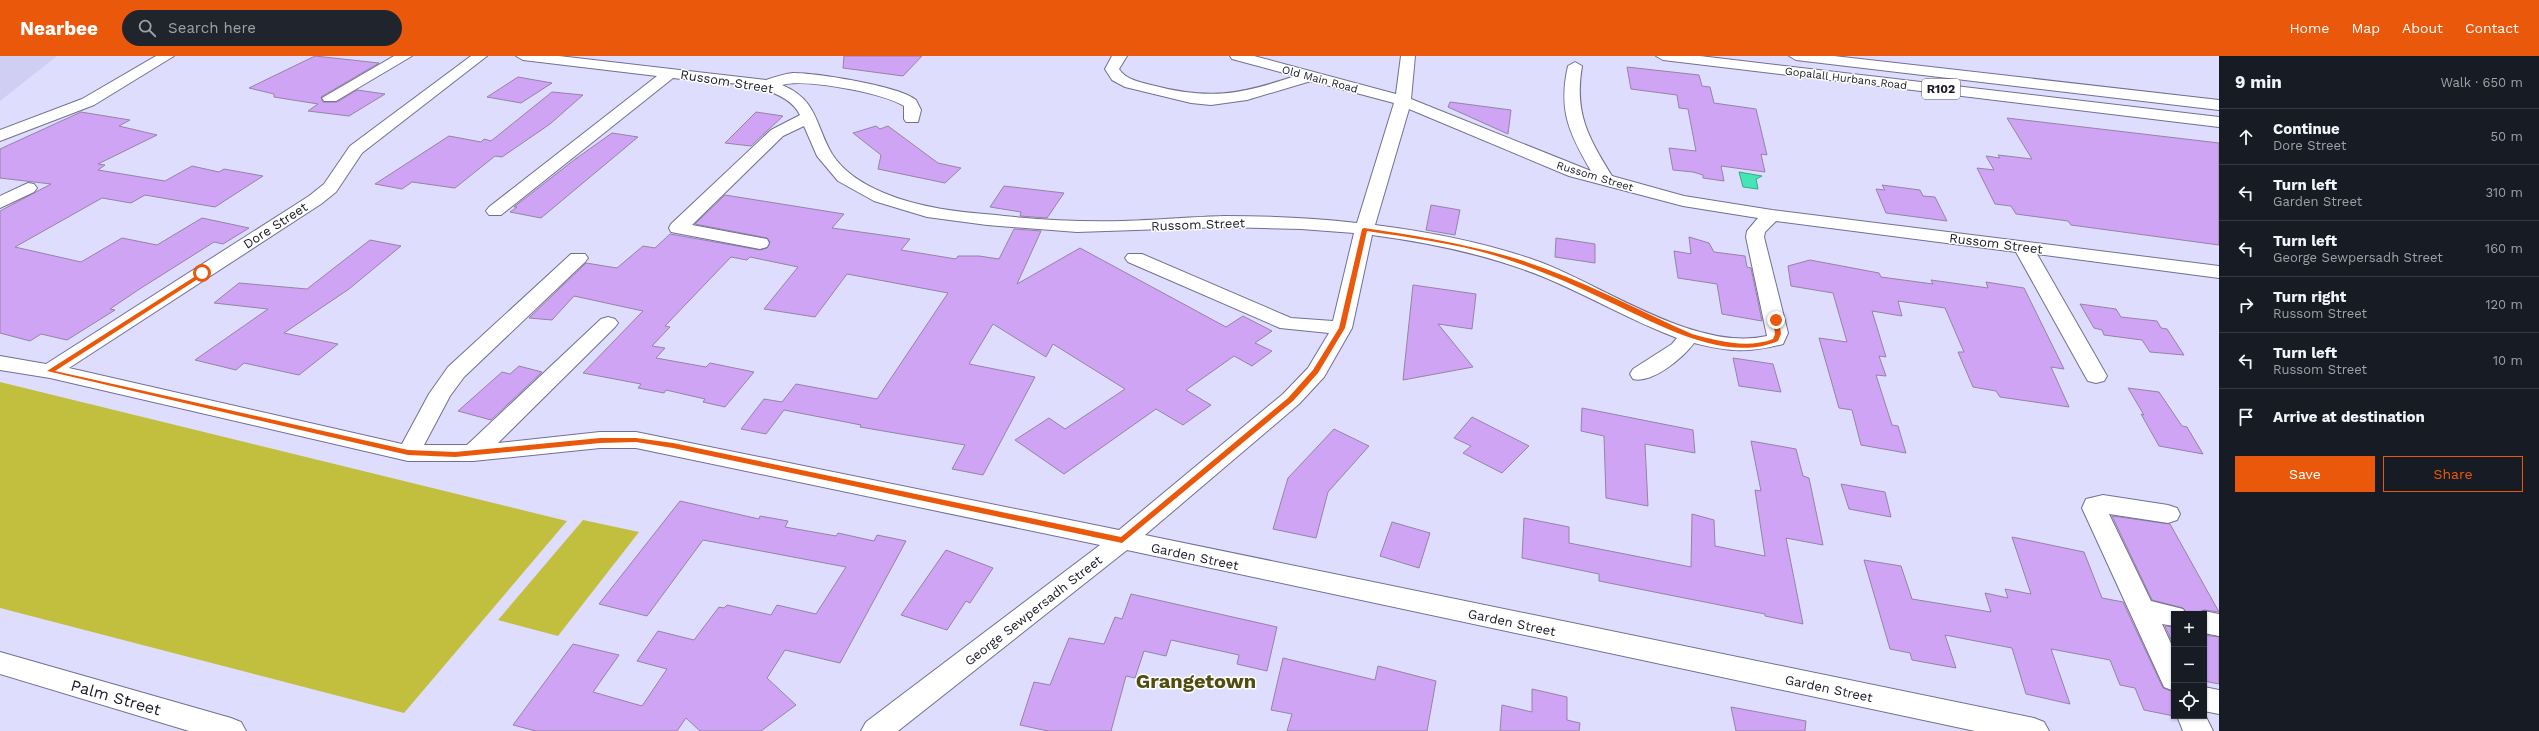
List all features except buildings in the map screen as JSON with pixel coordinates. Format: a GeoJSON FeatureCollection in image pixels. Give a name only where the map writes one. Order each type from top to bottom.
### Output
{"type":"FeatureCollection","features":[{"type":"Feature","properties":{"kind":"street"},"geometry":{"type":"LineString","coordinates":[[0,136],[88,102],[167,56]]}},
{"type":"Feature","properties":{"kind":"street"},"geometry":{"type":"LineString","coordinates":[[330,98],[405,56]]}},
{"type":"Feature","properties":{"kind":"street","name":"Dore Street"},"geometry":{"type":"LineString","coordinates":[[50,371],[314,200],[330,188],[352,155],[366,142],[480,56]]}},
{"type":"Feature","properties":{"kind":"street","name":"Russom Street"},"geometry":{"type":"LineString","coordinates":[[523,56],[670,73],[778,88],[802,104],[809,117],[820,146],[832,166],[848,181],[868,193],[935,214],[1069,227],[1240,222],[1364,229],[1436,240],[1507,257],[1561,277],[1690,336],[1730,345],[1751,346],[1776,340],[1778,334],[1776,320],[1755,237]]}},
{"type":"Feature","properties":{"kind":"street"},"geometry":{"type":"LineString","coordinates":[[1120,56],[1113,64],[1112,69],[1120,80],[1189,100],[1238,99],[1311,76]]}},
{"type":"Feature","properties":{"kind":"street","name":"Old Main Road"},"geometry":{"type":"LineString","coordinates":[[1236,56],[1402,101]]}},
{"type":"Feature","properties":{"kind":"street","name":"George Sewpersadh Street"},"geometry":{"type":"LineString","coordinates":[[876,731],[1122,540],[1291,399],[1316,372],[1342,328],[1364,229],[1402,101],[1408,56]]}},
{"type":"Feature","properties":{"kind":"street","name":"Gopalall Hurbans Road"},"geometry":{"type":"LineString","coordinates":[[1663,56],[2219,122]]}},
{"type":"Feature","properties":{"kind":"street","name":"Gopalall Hurbans Road"},"geometry":{"type":"LineString","coordinates":[[1796,56],[2219,105]]}},
{"type":"Feature","properties":{"kind":"street"},"geometry":{"type":"LineString","coordinates":[[1576,66],[1571,84],[1570,101],[1572,116],[1581,137],[1605,180]]}},
{"type":"Feature","properties":{"kind":"street"},"geometry":{"type":"LineString","coordinates":[[495,211],[670,73]]}},
{"type":"Feature","properties":{"kind":"street"},"geometry":{"type":"LineString","coordinates":[[766,86],[781,80],[794,78],[898,96],[909,102],[913,108],[912,119]]}},
{"type":"Feature","properties":{"kind":"street"},"geometry":{"type":"LineString","coordinates":[[795,98],[820,82]]}},
{"type":"Feature","properties":{"kind":"street","name":"Russom Street"},"geometry":{"type":"LineString","coordinates":[[1402,101],[1575,172],[1683,201],[1772,215],[2219,272]]}},
{"type":"Feature","properties":{"kind":"street"},"geometry":{"type":"LineString","coordinates":[[760,244],[678,228],[777,133],[809,117]]}},
{"type":"Feature","properties":{"kind":"street"},"geometry":{"type":"LineString","coordinates":[[0,203],[28,188]]}},
{"type":"Feature","properties":{"kind":"street"},"geometry":{"type":"LineString","coordinates":[[1710,205],[1755,237],[1756,231],[1772,215]]}},
{"type":"Feature","properties":{"kind":"street"},"geometry":{"type":"LineString","coordinates":[[2023,247],[2096,376]]}},
{"type":"Feature","properties":{"kind":"street"},"geometry":{"type":"LineString","coordinates":[[408,453],[440,394],[456,372],[578,258]]}},
{"type":"Feature","properties":{"kind":"street"},"geometry":{"type":"LineString","coordinates":[[1135,258],[1199,284],[1287,324],[1342,328]]}},
{"type":"Feature","properties":{"kind":"street"},"geometry":{"type":"LineString","coordinates":[[473,453],[608,324]]}},
{"type":"Feature","properties":{"kind":"street"},"geometry":{"type":"LineString","coordinates":[[1640,374],[1679,349],[1690,336]]}},
{"type":"Feature","properties":{"kind":"street","name":"Garden Street"},"geometry":{"type":"LineString","coordinates":[[0,363],[50,371],[408,453],[473,453],[600,440],[636,440],[673,446],[2034,731]]}},
{"type":"Feature","properties":{"kind":"street"},"geometry":{"type":"LineString","coordinates":[[2168,514],[2103,504],[2095,505],[2171,673]]}},
{"type":"Feature","properties":{"kind":"street"},"geometry":{"type":"LineString","coordinates":[[2142,610],[2171,615]]}},
{"type":"Feature","properties":{"kind":"street"},"geometry":{"type":"LineString","coordinates":[[2207,623],[2219,625]]}},
{"type":"Feature","properties":{"kind":"street","name":"Palm Street"},"geometry":{"type":"LineString","coordinates":[[0,664],[231,731]]}},
{"type":"Feature","properties":{"kind":"street"},"geometry":{"type":"LineString","coordinates":[[2207,700],[2219,702]]}},
{"type":"Feature","properties":{"kind":"street"},"geometry":{"type":"LineString","coordinates":[[2192,719],[2198,731]]}},
{"type":"Feature","properties":{"kind":"shaded area"},"geometry":{"type":"Polygon","coordinates":[[[0,56],[57,56],[0,101],[0,56]]]}},
{"type":"Feature","properties":{"kind":"shaded area"},"geometry":{"type":"Polygon","coordinates":[[[1739,172],[1762,176],[1756,179],[1758,189],[1743,187],[1739,172]]]}},
{"type":"Feature","properties":{"kind":"shaded area"},"geometry":{"type":"Polygon","coordinates":[[[0,382],[567,521],[404,713],[0,608],[0,382]]]}},
{"type":"Feature","properties":{"kind":"shaded area"},"geometry":{"type":"Polygon","coordinates":[[[583,520],[639,532],[558,636],[498,620],[583,520]]]}},
{"type":"Feature","properties":{"kind":"district","name":"Grangetown"},"geometry":{"type":"Point","coordinates":[1196,681]}},
{"type":"Feature","properties":{"kind":"route"},"geometry":{"type":"LineString","coordinates":[[202,273],[50,371],[159,398],[408,453],[455,454],[502,451],[600,440],[636,440],[673,446],[1122,540],[1291,399],[1316,372],[1342,328],[1364,229],[1436,240],[1507,257],[1561,277],[1690,336],[1711,342],[1751,346],[1766,344],[1776,340],[1778,334],[1776,320]]}}]}
